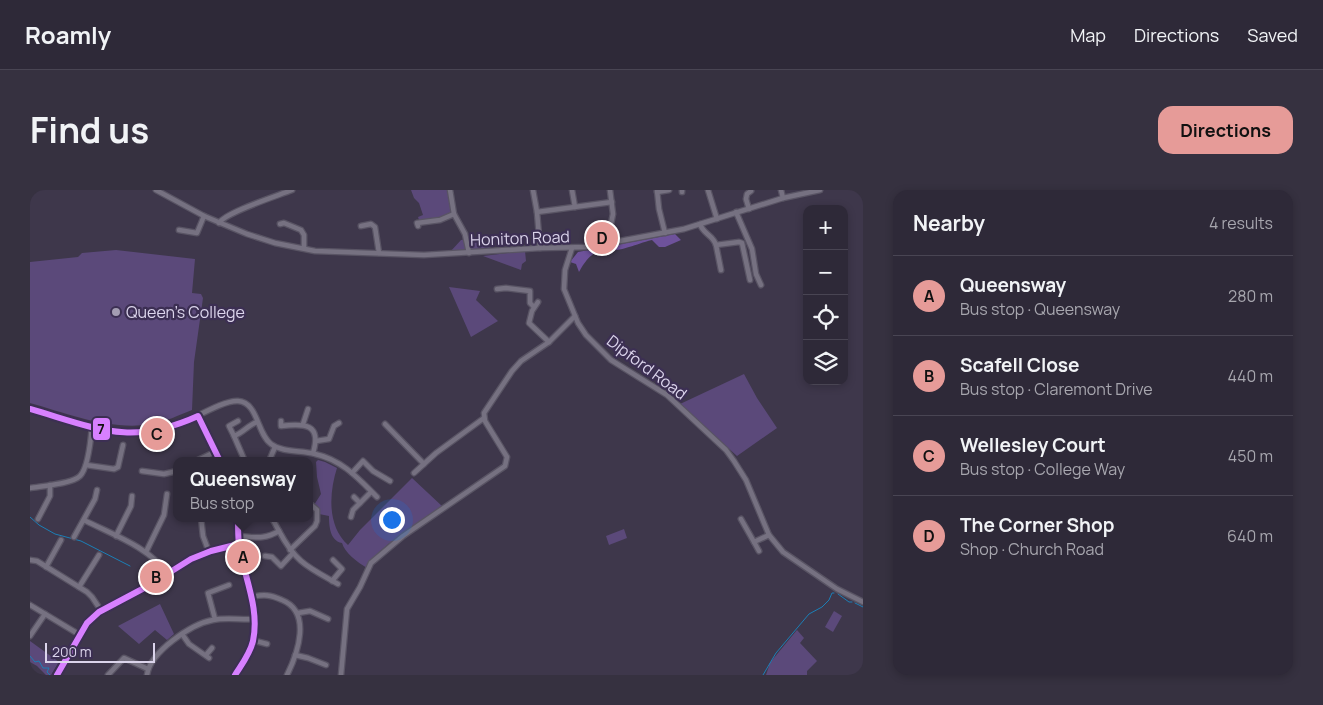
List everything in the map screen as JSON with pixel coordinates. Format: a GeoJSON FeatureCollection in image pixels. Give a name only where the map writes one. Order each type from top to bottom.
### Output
{"type":"FeatureCollection","features":[{"type":"Feature","properties":{"kind":"street","name":"Honiton Road"},"geometry":{"type":"LineString","coordinates":[[156,190],[219,223],[275,243],[328,252],[424,255],[540,248],[572,248],[608,243],[665,233],[783,198],[820,190]]}},
{"type":"Feature","properties":{"kind":"street"},"geometry":{"type":"LineString","coordinates":[[219,223],[225,216],[292,190]]}},
{"type":"Feature","properties":{"kind":"street"},"geometry":{"type":"LineString","coordinates":[[450,190],[454,214],[465,234],[469,252]]}},
{"type":"Feature","properties":{"kind":"street"},"geometry":{"type":"LineString","coordinates":[[533,190],[540,248]]}},
{"type":"Feature","properties":{"kind":"street"},"geometry":{"type":"LineString","coordinates":[[572,190],[575,207]]}},
{"type":"Feature","properties":{"kind":"street"},"geometry":{"type":"LineString","coordinates":[[608,243],[613,214],[610,190]]}},
{"type":"Feature","properties":{"kind":"street"},"geometry":{"type":"LineString","coordinates":[[665,233],[659,210],[657,191],[669,190]]}},
{"type":"Feature","properties":{"kind":"street"},"geometry":{"type":"LineString","coordinates":[[708,190],[717,219]]}},
{"type":"Feature","properties":{"kind":"street"},"geometry":{"type":"LineString","coordinates":[[782,190],[783,198]]}},
{"type":"Feature","properties":{"kind":"street"},"geometry":{"type":"LineString","coordinates":[[749,191],[746,199],[749,209]]}},
{"type":"Feature","properties":{"kind":"street"},"geometry":{"type":"LineString","coordinates":[[537,212],[612,202]]}},
{"type":"Feature","properties":{"kind":"street"},"geometry":{"type":"LineString","coordinates":[[736,212],[752,250],[759,284]]}},
{"type":"Feature","properties":{"kind":"street"},"geometry":{"type":"LineString","coordinates":[[417,222],[440,220],[454,214]]}},
{"type":"Feature","properties":{"kind":"street"},"geometry":{"type":"LineString","coordinates":[[179,230],[198,234],[204,216]]}},
{"type":"Feature","properties":{"kind":"street"},"geometry":{"type":"LineString","coordinates":[[283,222],[301,230],[304,235],[304,248]]}},
{"type":"Feature","properties":{"kind":"street"},"geometry":{"type":"LineString","coordinates":[[360,226],[371,224],[375,227],[379,253]]}},
{"type":"Feature","properties":{"kind":"street"},"geometry":{"type":"LineString","coordinates":[[700,224],[703,231],[713,237],[720,270]]}},
{"type":"Feature","properties":{"kind":"street"},"geometry":{"type":"LineString","coordinates":[[716,245],[742,243],[750,280]]}},
{"type":"Feature","properties":{"kind":"street","name":"Dipford Road"},"geometry":{"type":"LineString","coordinates":[[572,248],[565,270],[564,284],[566,295],[575,316],[586,335],[610,360],[667,395],[726,450],[746,480],[769,535],[784,552],[836,589],[863,602]]}},
{"type":"Feature","properties":{"kind":"street"},"geometry":{"type":"LineString","coordinates":[[497,289],[530,290],[530,303],[534,307]]}},
{"type":"Feature","properties":{"kind":"street"},"geometry":{"type":"LineString","coordinates":[[538,302],[534,307],[529,323],[549,342]]}},
{"type":"Feature","properties":{"kind":"street"},"geometry":{"type":"LineString","coordinates":[[414,473],[484,418],[486,409],[512,371],[521,361],[549,342],[575,316]]}},
{"type":"Feature","properties":{"kind":"street"},"geometry":{"type":"LineString","coordinates":[[30,408],[92,426],[137,433],[170,427],[228,403],[244,402],[250,408],[263,436],[275,447],[313,453],[338,463],[352,473],[376,496]]}},
{"type":"Feature","properties":{"kind":"street"},"geometry":{"type":"LineString","coordinates":[[303,424],[308,409]]}},
{"type":"Feature","properties":{"kind":"street"},"geometry":{"type":"LineString","coordinates":[[198,416],[218,457]]}},
{"type":"Feature","properties":{"kind":"street"},"geometry":{"type":"LineString","coordinates":[[341,675],[347,609],[360,588],[371,563],[404,536],[507,463],[505,453],[484,418]]}},
{"type":"Feature","properties":{"kind":"street"},"geometry":{"type":"LineString","coordinates":[[238,421],[227,426],[234,436],[243,457]]}},
{"type":"Feature","properties":{"kind":"street"},"geometry":{"type":"LineString","coordinates":[[234,436],[257,422]]}},
{"type":"Feature","properties":{"kind":"street"},"geometry":{"type":"LineString","coordinates":[[281,426],[303,424],[312,429],[316,441],[313,453]]}},
{"type":"Feature","properties":{"kind":"street"},"geometry":{"type":"LineString","coordinates":[[316,441],[326,441],[329,439],[335,424]]}},
{"type":"Feature","properties":{"kind":"street"},"geometry":{"type":"LineString","coordinates":[[385,424],[424,464]]}},
{"type":"Feature","properties":{"kind":"street"},"geometry":{"type":"LineString","coordinates":[[30,486],[50,485],[76,479],[83,473],[92,426]]}},
{"type":"Feature","properties":{"kind":"street"},"geometry":{"type":"LineString","coordinates":[[86,465],[114,469],[118,467],[124,451],[123,445]]}},
{"type":"Feature","properties":{"kind":"street"},"geometry":{"type":"LineString","coordinates":[[271,457],[275,447]]}},
{"type":"Feature","properties":{"kind":"street"},"geometry":{"type":"LineString","coordinates":[[204,457],[215,452]]}},
{"type":"Feature","properties":{"kind":"street"},"geometry":{"type":"LineString","coordinates":[[352,473],[361,459],[373,471],[388,479],[382,482]]}},
{"type":"Feature","properties":{"kind":"street"},"geometry":{"type":"LineString","coordinates":[[142,471],[164,474],[173,472]]}},
{"type":"Feature","properties":{"kind":"street"},"geometry":{"type":"LineString","coordinates":[[41,517],[50,496],[50,485]]}},
{"type":"Feature","properties":{"kind":"street"},"geometry":{"type":"LineString","coordinates":[[351,517],[351,511],[372,492]]}},
{"type":"Feature","properties":{"kind":"street"},"geometry":{"type":"LineString","coordinates":[[74,537],[75,531],[84,520],[95,493]]}},
{"type":"Feature","properties":{"kind":"street"},"geometry":{"type":"LineString","coordinates":[[146,552],[164,516],[165,497]]}},
{"type":"Feature","properties":{"kind":"street"},"geometry":{"type":"LineString","coordinates":[[354,497],[360,503]]}},
{"type":"Feature","properties":{"kind":"street"},"geometry":{"type":"LineString","coordinates":[[116,536],[128,513],[130,499]]}},
{"type":"Feature","properties":{"kind":"street"},"geometry":{"type":"LineString","coordinates":[[265,556],[272,557],[283,567],[292,551],[314,530],[317,522],[317,513],[313,505]]}},
{"type":"Feature","properties":{"kind":"street"},"geometry":{"type":"LineString","coordinates":[[741,519],[759,552]]}},
{"type":"Feature","properties":{"kind":"street"},"geometry":{"type":"LineString","coordinates":[[84,520],[146,552],[157,560],[167,574]]}},
{"type":"Feature","properties":{"kind":"street"},"geometry":{"type":"LineString","coordinates":[[201,522],[203,536],[209,552]]}},
{"type":"Feature","properties":{"kind":"street"},"geometry":{"type":"LineString","coordinates":[[235,675],[244,661],[252,640],[255,619],[252,597],[239,544],[238,522]]}},
{"type":"Feature","properties":{"kind":"street"},"geometry":{"type":"LineString","coordinates":[[274,522],[292,551],[308,568],[338,584]]}},
{"type":"Feature","properties":{"kind":"street"},"geometry":{"type":"LineString","coordinates":[[239,536],[268,537],[279,531]]}},
{"type":"Feature","properties":{"kind":"street"},"geometry":{"type":"LineString","coordinates":[[754,542],[769,535]]}},
{"type":"Feature","properties":{"kind":"street"},"geometry":{"type":"LineString","coordinates":[[46,567],[58,542]]}},
{"type":"Feature","properties":{"kind":"street"},"geometry":{"type":"LineString","coordinates":[[57,675],[90,620],[183,563],[209,552],[239,544]]}},
{"type":"Feature","properties":{"kind":"street"},"geometry":{"type":"LineString","coordinates":[[79,587],[99,555]]}},
{"type":"Feature","properties":{"kind":"street"},"geometry":{"type":"LineString","coordinates":[[30,560],[46,567],[92,596],[102,612]]}},
{"type":"Feature","properties":{"kind":"street"},"geometry":{"type":"LineString","coordinates":[[332,581],[343,570],[333,560]]}},
{"type":"Feature","properties":{"kind":"street"},"geometry":{"type":"LineString","coordinates":[[215,619],[205,593],[227,585],[223,579]]}},
{"type":"Feature","properties":{"kind":"street"},"geometry":{"type":"LineString","coordinates":[[252,597],[264,594],[275,597],[290,604],[298,613],[300,626],[295,655],[287,675]]}},
{"type":"Feature","properties":{"kind":"street"},"geometry":{"type":"LineString","coordinates":[[30,605],[80,636]]}},
{"type":"Feature","properties":{"kind":"street"},"geometry":{"type":"LineString","coordinates":[[298,613],[310,611],[324,619]]}},
{"type":"Feature","properties":{"kind":"street"},"geometry":{"type":"LineString","coordinates":[[30,636],[32,630],[45,614]]}},
{"type":"Feature","properties":{"kind":"street"},"geometry":{"type":"LineString","coordinates":[[125,658],[148,672],[162,650],[182,634],[202,623],[215,619],[255,619]]}},
{"type":"Feature","properties":{"kind":"street"},"geometry":{"type":"LineString","coordinates":[[182,634],[189,644],[208,657],[212,648]]}},
{"type":"Feature","properties":{"kind":"street"},"geometry":{"type":"LineString","coordinates":[[252,640],[267,644]]}},
{"type":"Feature","properties":{"kind":"street"},"geometry":{"type":"LineString","coordinates":[[125,652],[125,658]]}},
{"type":"Feature","properties":{"kind":"street"},"geometry":{"type":"LineString","coordinates":[[295,655],[324,664],[325,657]]}},
{"type":"Feature","properties":{"kind":"street"},"geometry":{"type":"LineString","coordinates":[[108,675],[125,658]]}},
{"type":"Feature","properties":{"kind":"shaded area"},"geometry":{"type":"Polygon","coordinates":[[[411,190],[449,190],[452,212],[439,219],[419,220],[418,217],[423,215],[419,203],[414,198],[411,190]]]}},
{"type":"Feature","properties":{"kind":"shaded area"},"geometry":{"type":"Polygon","coordinates":[[[675,234],[681,240],[665,247],[659,247],[652,240],[620,249],[601,251],[590,256],[579,272],[576,264],[570,262],[578,252],[675,234]]]}},
{"type":"Feature","properties":{"kind":"shaded area"},"geometry":{"type":"Polygon","coordinates":[[[471,238],[484,246],[491,247],[480,250],[469,248],[450,252],[461,240],[471,238]]]}},
{"type":"Feature","properties":{"kind":"shaded area","name":"Queen's College"},"geometry":{"type":"Polygon","coordinates":[[[116,250],[195,259],[192,293],[201,294],[203,298],[194,362],[192,410],[157,423],[137,426],[106,423],[30,403],[30,262],[78,257],[82,253],[116,250]]]}},
{"type":"Feature","properties":{"kind":"shaded area"},"geometry":{"type":"Polygon","coordinates":[[[525,251],[526,261],[522,264],[521,270],[483,256],[525,251]]]}},
{"type":"Feature","properties":{"kind":"shaded area"},"geometry":{"type":"Polygon","coordinates":[[[449,287],[480,291],[476,300],[498,321],[471,337],[449,287]]]}},
{"type":"Feature","properties":{"kind":"shaded area"},"geometry":{"type":"Polygon","coordinates":[[[744,374],[777,428],[737,456],[680,404],[744,374]]]}},
{"type":"Feature","properties":{"kind":"shaded area"},"geometry":{"type":"Polygon","coordinates":[[[318,460],[337,468],[331,498],[333,519],[341,537],[348,545],[360,530],[412,478],[443,507],[413,526],[380,551],[367,568],[355,560],[342,543],[335,539],[330,528],[329,516],[319,514],[314,505],[321,494],[317,477],[316,462],[318,460]]]}},
{"type":"Feature","properties":{"kind":"shaded area"},"geometry":{"type":"Polygon","coordinates":[[[624,529],[627,538],[609,545],[606,536],[624,529]]]}},
{"type":"Feature","properties":{"kind":"shaded area"},"geometry":{"type":"Polygon","coordinates":[[[160,604],[174,634],[167,640],[155,630],[139,644],[118,626],[160,604]]]}},
{"type":"Feature","properties":{"kind":"shaded area"},"geometry":{"type":"Polygon","coordinates":[[[834,611],[842,616],[833,632],[825,627],[834,611]]]}},
{"type":"Feature","properties":{"kind":"shaded area"},"geometry":{"type":"Polygon","coordinates":[[[797,630],[804,638],[800,643],[817,661],[807,671],[807,675],[766,675],[769,664],[797,630]]]}},
{"type":"Feature","properties":{"kind":"shaded area"},"geometry":{"type":"Polygon","coordinates":[[[30,641],[59,662],[51,675],[46,675],[30,662],[30,641]]]}},
{"type":"Feature","properties":{"kind":"waterway"},"geometry":{"type":"LineString","coordinates":[[30,517],[39,525],[55,534],[81,541],[130,566]]}},
{"type":"Feature","properties":{"kind":"waterway"},"geometry":{"type":"LineString","coordinates":[[763,675],[776,653],[809,614],[822,607],[829,600],[832,593],[834,593]]}},
{"type":"Feature","properties":{"kind":"waterway"},"geometry":{"type":"LineString","coordinates":[[838,594],[852,602]]}},
{"type":"Feature","properties":{"kind":"waterway"},"geometry":{"type":"LineString","coordinates":[[855,603],[863,607]]}},
{"type":"Feature","properties":{"kind":"waterway"},"geometry":{"type":"LineString","coordinates":[[30,656],[35,662],[39,661],[43,668],[49,668],[47,672],[50,675]]}},
{"type":"Feature","properties":{"kind":"transit line","name":"7"},"geometry":{"type":"LineString","coordinates":[[30,409],[94,428],[132,432],[152,431],[198,416],[218,457]]}},
{"type":"Feature","properties":{"kind":"transit line","name":"7"},"geometry":{"type":"LineString","coordinates":[[235,675],[250,650],[255,629],[253,605],[239,545],[238,522]]}},
{"type":"Feature","properties":{"kind":"transit line","name":"7"},"geometry":{"type":"LineString","coordinates":[[57,675],[87,623],[99,612],[148,586],[191,559],[211,551],[239,544]]}},
{"type":"Feature","properties":{"kind":"place","name":"The Corner Shop"},"geometry":{"type":"Point","coordinates":[602,238]}},
{"type":"Feature","properties":{"kind":"place","name":"Queen's College"},"geometry":{"type":"Point","coordinates":[116,312]}},
{"type":"Feature","properties":{"kind":"place","name":"Wellesley Court"},"geometry":{"type":"Point","coordinates":[157,434]}},
{"type":"Feature","properties":{"kind":"place","name":"Queensway"},"geometry":{"type":"Point","coordinates":[243,557]}},
{"type":"Feature","properties":{"kind":"place","name":"Scafell Close"},"geometry":{"type":"Point","coordinates":[156,577]}}]}
